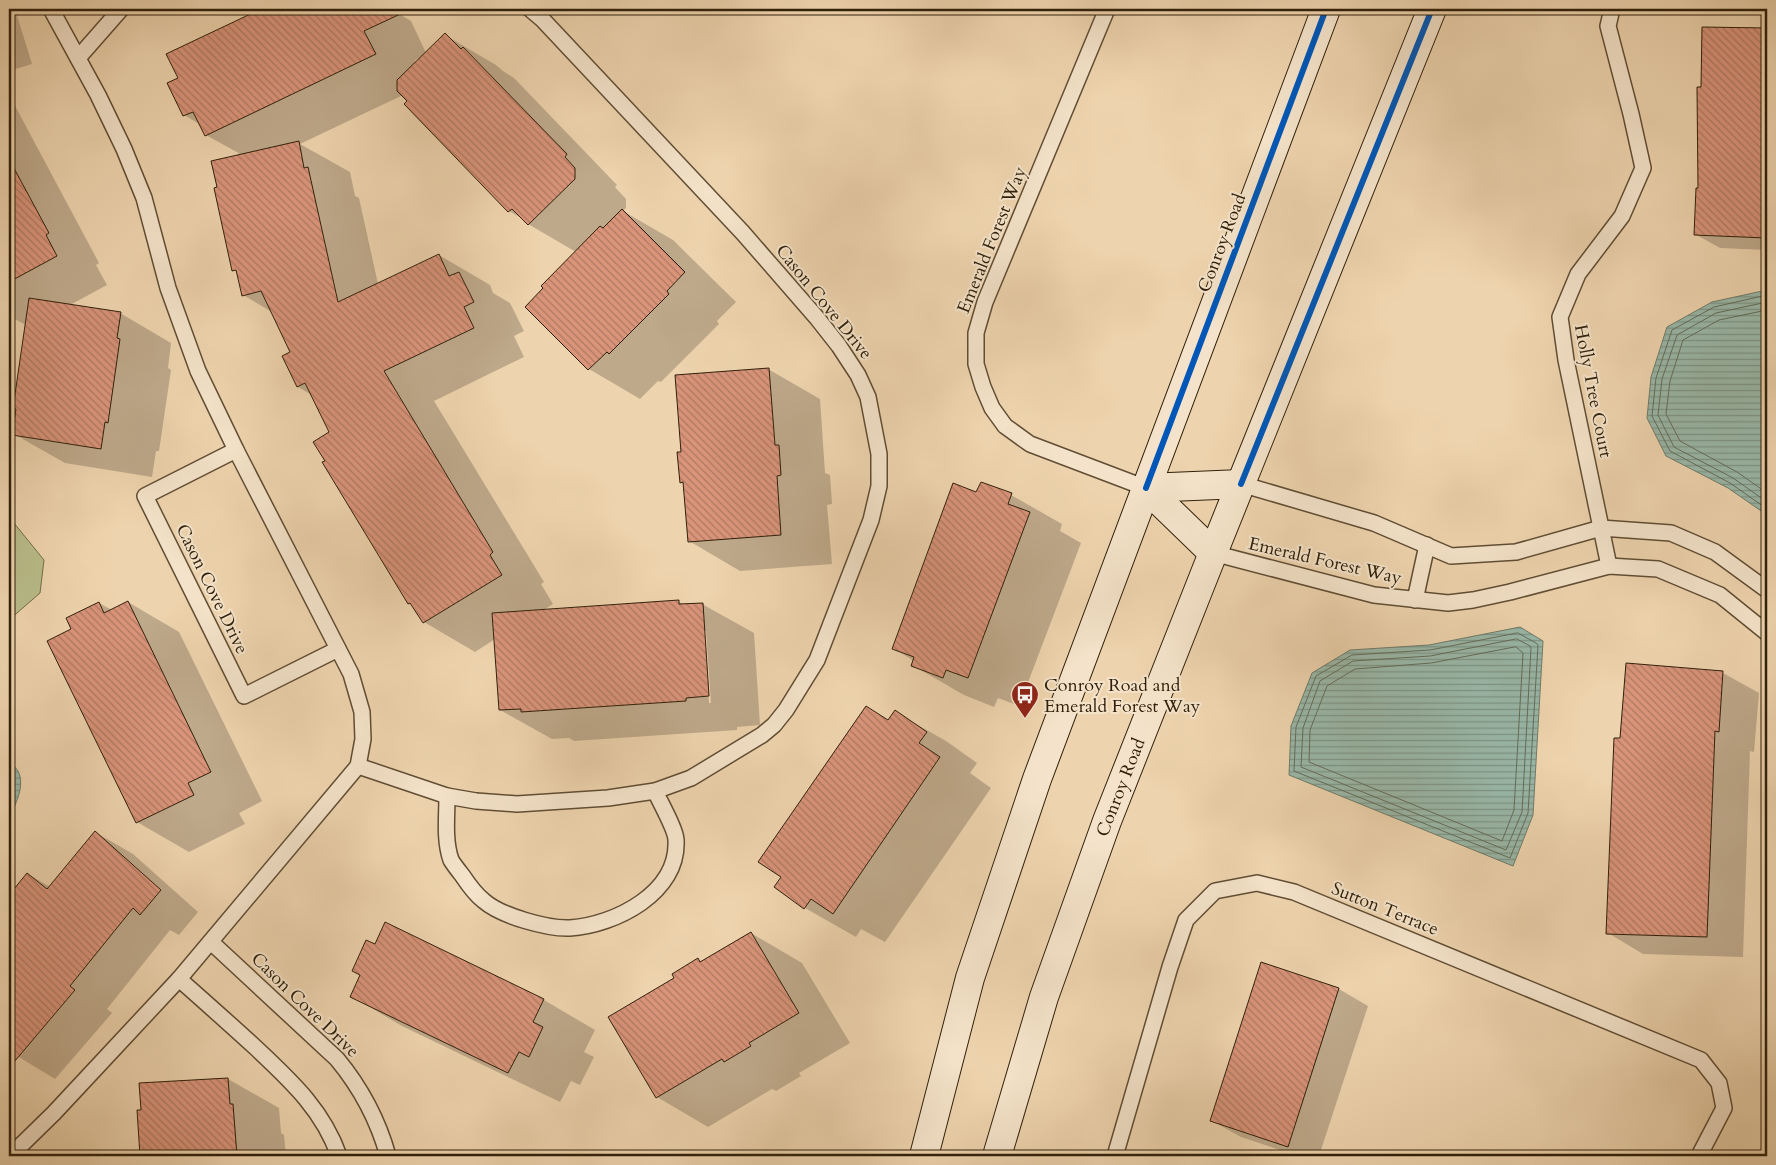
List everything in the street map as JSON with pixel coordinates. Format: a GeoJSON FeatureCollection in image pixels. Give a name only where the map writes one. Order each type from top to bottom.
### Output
{"type":"FeatureCollection","features":[{"type":"Feature","properties":{"kind":"main road","name":"Conroy Road"},"geometry":{"type":"LineString","coordinates":[[924,1156],[970,978],[1038,779],[1326,9]]}},
{"type":"Feature","properties":{"kind":"main road","name":"Conroy Road"},"geometry":{"type":"LineString","coordinates":[[998,1156],[1044,997],[1104,830],[1212,553],[1432,9]]}},
{"type":"Feature","properties":{"kind":"main road"},"geometry":{"type":"LineString","coordinates":[[1146,488],[1241,484]]}},
{"type":"Feature","properties":{"kind":"main road"},"geometry":{"type":"LineString","coordinates":[[1146,488],[1212,553]]}},
{"type":"Feature","properties":{"kind":"lane"},"geometry":{"type":"LineString","coordinates":[[13,1148],[61,1106],[211,942],[358,766],[363,739],[362,712],[351,674],[236,450],[198,371],[168,288],[144,198],[124,149],[98,95],[52,9]]}},
{"type":"Feature","properties":{"kind":"lane"},"geometry":{"type":"LineString","coordinates":[[78,58],[121,9]]}},
{"type":"Feature","properties":{"kind":"lane","name":"Cason Cove Drive"},"geometry":{"type":"LineString","coordinates":[[358,766],[447,796],[476,801],[517,804],[608,798],[655,792],[691,778],[755,740],[774,725],[798,694],[817,660],[871,520],[878,486],[879,454],[868,397],[858,375],[839,346],[743,233],[544,20],[530,9]]}},
{"type":"Feature","properties":{"kind":"lane","name":"Emerald Forest Way"},"geometry":{"type":"LineString","coordinates":[[1107,9],[985,302],[976,333],[976,364],[982,387],[1005,426],[1030,444],[1146,488]]}},
{"type":"Feature","properties":{"kind":"lane","name":"Holly Tree Court"},"geometry":{"type":"LineString","coordinates":[[1609,566],[1566,360],[1560,318],[1578,274],[1622,216],[1643,168],[1608,26],[1612,9]]}},
{"type":"Feature","properties":{"kind":"lane","name":"Cason Cove Drive"},"geometry":{"type":"LineString","coordinates":[[236,450],[145,496],[244,696],[338,648]]}},
{"type":"Feature","properties":{"kind":"lane"},"geometry":{"type":"LineString","coordinates":[[1241,484],[1374,523],[1451,556],[1516,552],[1601,528],[1671,533],[1715,552],[1767,590]]}},
{"type":"Feature","properties":{"kind":"lane"},"geometry":{"type":"LineString","coordinates":[[1415,600],[1427,545]]}},
{"type":"Feature","properties":{"kind":"lane","name":"Emerald Forest Way"},"geometry":{"type":"LineString","coordinates":[[1212,553],[1374,596],[1448,603],[1473,600],[1609,566],[1658,569],[1720,595],[1767,633]]}},
{"type":"Feature","properties":{"kind":"lane"},"geometry":{"type":"LineString","coordinates":[[447,796],[447,840],[452,861],[464,879],[484,902],[507,915],[540,924],[568,928],[603,922],[628,911],[647,898],[663,883],[674,861],[676,838],[655,792]]}},
{"type":"Feature","properties":{"kind":"lane","name":"Sutton Terrace"},"geometry":{"type":"LineString","coordinates":[[1115,1156],[1170,967],[1186,920],[1215,892],[1257,882],[1294,892],[1701,1060],[1719,1083],[1724,1108],[1699,1156]]}},
{"type":"Feature","properties":{"kind":"lane","name":"Cason Cove Drive"},"geometry":{"type":"LineString","coordinates":[[211,942],[337,1059],[352,1077],[366,1100],[388,1156]]}},
{"type":"Feature","properties":{"kind":"lane"},"geometry":{"type":"LineString","coordinates":[[179,979],[290,1079],[324,1122],[339,1156]]}},
{"type":"Feature","properties":{"kind":"green space"},"geometry":{"type":"Polygon","coordinates":[[[9,517],[44,560],[40,593],[9,620],[9,517]]]}},
{"type":"Feature","properties":{"kind":"water"},"geometry":{"type":"Polygon","coordinates":[[[1767,290],[1767,515],[1728,488],[1666,456],[1647,418],[1651,377],[1667,327],[1712,302],[1767,290]]]}},
{"type":"Feature","properties":{"kind":"water"},"geometry":{"type":"Polygon","coordinates":[[[1520,627],[1543,641],[1533,815],[1513,866],[1289,775],[1291,726],[1312,673],[1350,650],[1429,645],[1520,627]]]}},
{"type":"Feature","properties":{"kind":"water"},"geometry":{"type":"Polygon","coordinates":[[[9,763],[15,768],[21,780],[16,803],[9,816],[9,763]]]}},
{"type":"Feature","properties":{"kind":"water"},"geometry":{"type":"Polygon","coordinates":[[[9,816],[13,819],[9,825],[9,816]]]}},
{"type":"Feature","properties":{"kind":"building"},"geometry":{"type":"Polygon","coordinates":[[[261,9],[411,9],[364,31],[376,54],[205,136],[193,112],[183,116],[167,83],[178,78],[166,54],[261,9]]]}},
{"type":"Feature","properties":{"kind":"building"},"geometry":{"type":"Polygon","coordinates":[[[1702,27],[1767,28],[1767,238],[1694,235],[1696,188],[1698,188],[1697,87],[1701,87],[1702,27]]]}},
{"type":"Feature","properties":{"kind":"building"},"geometry":{"type":"Polygon","coordinates":[[[445,33],[461,49],[463,47],[567,154],[565,157],[575,168],[575,179],[528,225],[512,209],[508,212],[404,104],[407,101],[397,91],[397,80],[445,33]]]}},
{"type":"Feature","properties":{"kind":"building"},"geometry":{"type":"Polygon","coordinates":[[[299,141],[304,168],[308,167],[338,302],[439,254],[449,276],[459,272],[474,302],[464,307],[474,328],[384,371],[493,552],[490,555],[502,575],[423,623],[410,603],[408,604],[322,462],[325,461],[313,442],[329,432],[305,383],[297,387],[282,356],[290,352],[261,291],[242,296],[236,270],[232,271],[214,188],[217,187],[211,161],[299,141]]]}},
{"type":"Feature","properties":{"kind":"building"},"geometry":{"type":"Polygon","coordinates":[[[9,159],[49,233],[46,235],[57,256],[9,282],[9,159]]]}},
{"type":"Feature","properties":{"kind":"building"},"geometry":{"type":"Polygon","coordinates":[[[622,209],[685,272],[667,291],[669,294],[609,354],[607,352],[588,370],[525,307],[543,288],[541,286],[600,226],[603,228],[622,209]]]}},
{"type":"Feature","properties":{"kind":"building"},"geometry":{"type":"Polygon","coordinates":[[[29,298],[121,312],[117,338],[120,339],[108,423],[105,422],[101,449],[12,435],[16,409],[13,408],[29,298]]]}},
{"type":"Feature","properties":{"kind":"building"},"geometry":{"type":"Polygon","coordinates":[[[769,368],[775,445],[779,445],[781,475],[777,476],[781,535],[688,542],[683,482],[680,483],[677,452],[681,452],[675,375],[769,368]]]}},
{"type":"Feature","properties":{"kind":"building"},"geometry":{"type":"Polygon","coordinates":[[[981,482],[1012,493],[1008,504],[1030,512],[968,678],[946,670],[943,678],[911,666],[914,657],[892,649],[953,483],[976,492],[981,482]]]}},
{"type":"Feature","properties":{"kind":"building"},"geometry":{"type":"Polygon","coordinates":[[[679,600],[679,604],[703,603],[709,696],[686,698],[686,701],[521,712],[521,709],[499,710],[492,613],[679,600]]]}},
{"type":"Feature","properties":{"kind":"building"},"geometry":{"type":"Polygon","coordinates":[[[128,601],[211,772],[188,783],[194,795],[136,823],[47,641],[71,629],[66,618],[99,602],[104,613],[128,601]]]}},
{"type":"Feature","properties":{"kind":"building"},"geometry":{"type":"Polygon","coordinates":[[[1626,663],[1723,671],[1719,732],[1715,731],[1707,937],[1606,934],[1614,738],[1620,738],[1626,663]]]}},
{"type":"Feature","properties":{"kind":"building"},"geometry":{"type":"Polygon","coordinates":[[[866,706],[888,720],[895,710],[927,732],[919,743],[940,757],[833,914],[811,899],[804,909],[774,887],[781,877],[758,862],[866,706]]]}},
{"type":"Feature","properties":{"kind":"building"},"geometry":{"type":"Polygon","coordinates":[[[95,831],[161,890],[140,915],[133,908],[70,986],[75,990],[9,1068],[9,895],[27,873],[47,889],[95,831]]]}},
{"type":"Feature","properties":{"kind":"building"},"geometry":{"type":"Polygon","coordinates":[[[385,922],[544,999],[533,1022],[543,1027],[529,1057],[519,1052],[508,1073],[350,997],[360,975],[352,971],[366,940],[375,944],[385,922]]]}},
{"type":"Feature","properties":{"kind":"building"},"geometry":{"type":"Polygon","coordinates":[[[751,932],[799,1013],[749,1043],[751,1046],[724,1062],[722,1059],[656,1098],[608,1017],[674,978],[672,974],[698,958],[700,962],[751,932]]]}},
{"type":"Feature","properties":{"kind":"building"},"geometry":{"type":"Polygon","coordinates":[[[1261,962],[1339,988],[1288,1147],[1210,1121],[1261,962]]]}},
{"type":"Feature","properties":{"kind":"building"},"geometry":{"type":"Polygon","coordinates":[[[228,1078],[230,1104],[233,1104],[237,1156],[140,1156],[137,1110],[141,1110],[139,1083],[228,1078]]]}},
{"type":"Feature","properties":{"kind":"cycle path"},"geometry":{"type":"LineString","coordinates":[[1146,488],[1326,9]]}},
{"type":"Feature","properties":{"kind":"cycle path"},"geometry":{"type":"LineString","coordinates":[[1241,484],[1432,9]]}},
{"type":"Feature","properties":{"kind":"place","name":"Conroy Road and Emerald Forest Way"},"geometry":{"type":"Point","coordinates":[1025,719]}}]}
